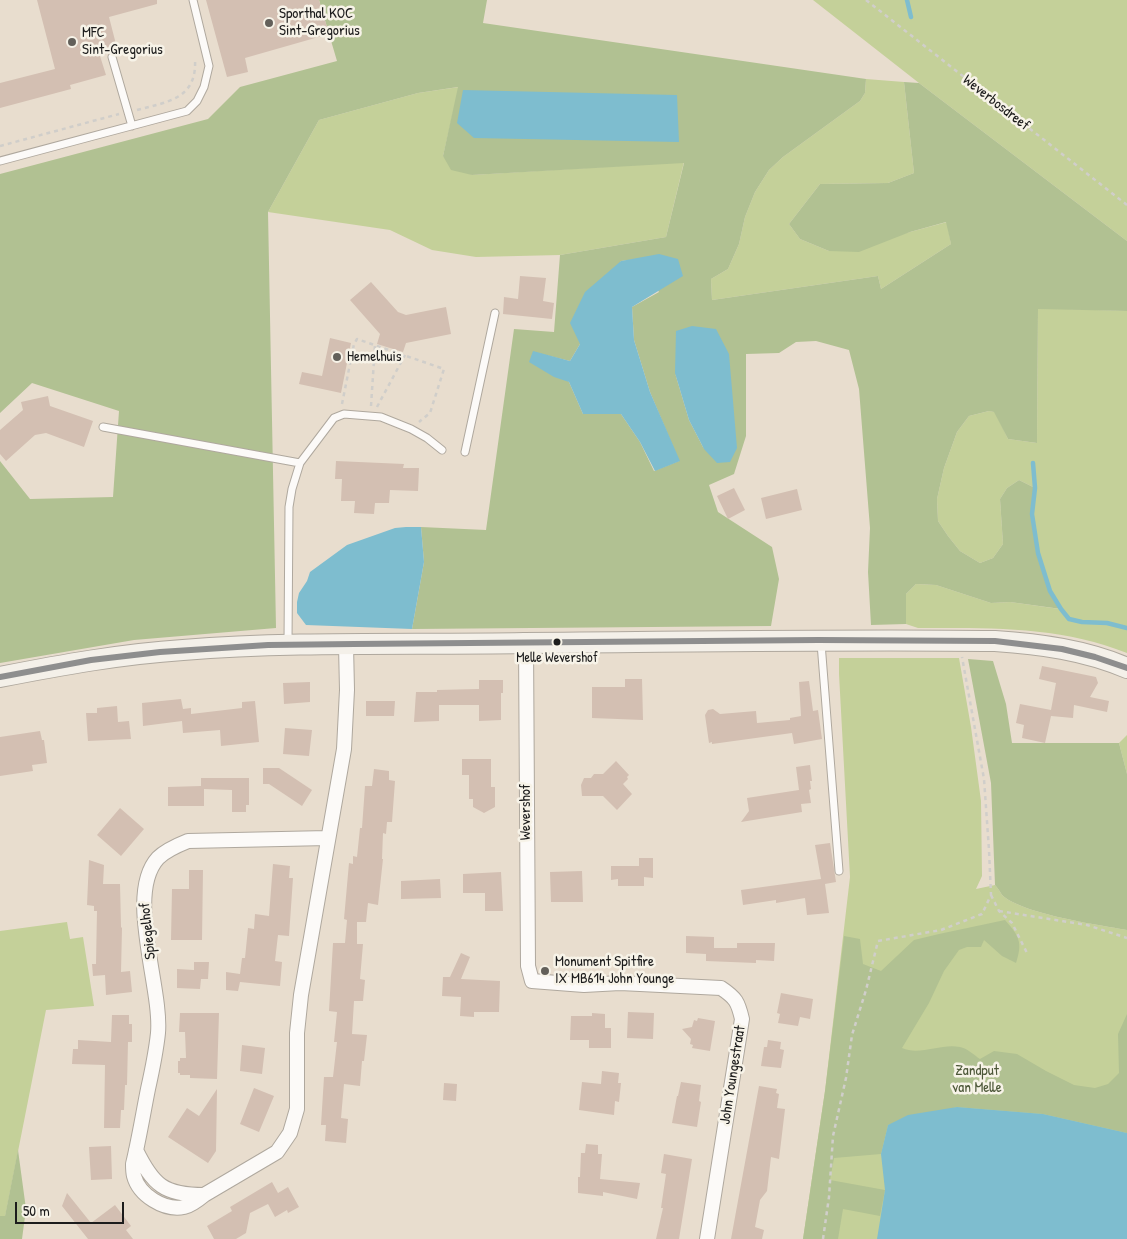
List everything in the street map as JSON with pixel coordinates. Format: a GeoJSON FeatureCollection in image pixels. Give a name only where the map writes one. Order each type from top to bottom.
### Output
{"type":"FeatureCollection","features":[{"type":"Feature","properties":{"kind":"main road"},"geometry":{"type":"LineString","coordinates":[[0,677],[81,662],[181,650],[288,645],[526,643],[960,640],[1038,644],[1077,652],[1127,668]]}},
{"type":"Feature","properties":{"kind":"street","name":"Wevershof"},"geometry":{"type":"LineString","coordinates":[[526,643],[528,966],[532,981]]}},
{"type":"Feature","properties":{"kind":"street","name":"Spiegelhof"},"geometry":{"type":"LineString","coordinates":[[328,838],[188,841],[174,847],[158,858],[150,871],[145,891],[144,910],[157,1007],[158,1032],[136,1150],[152,1177],[164,1188],[175,1192],[204,1195],[276,1152],[290,1133],[297,1109],[297,1033],[301,995],[344,749],[347,690],[346,645]]}},
{"type":"Feature","properties":{"kind":"street","name":"John Youngestraat"},"geometry":{"type":"LineString","coordinates":[[532,981],[584,985],[620,983],[721,988],[733,996],[739,1004],[742,1019],[707,1239]]}},
{"type":"Feature","properties":{"kind":"lane"},"geometry":{"type":"LineString","coordinates":[[0,161],[186,111],[197,101],[204,87],[209,66],[193,0]]}},
{"type":"Feature","properties":{"kind":"lane"},"geometry":{"type":"LineString","coordinates":[[112,57],[132,126]]}},
{"type":"Feature","properties":{"kind":"lane"},"geometry":{"type":"LineString","coordinates":[[465,452],[495,313]]}},
{"type":"Feature","properties":{"kind":"lane"},"geometry":{"type":"LineString","coordinates":[[288,645],[289,508],[292,489],[300,463],[334,418],[344,414],[381,417],[411,429],[427,438],[442,450]]}},
{"type":"Feature","properties":{"kind":"lane"},"geometry":{"type":"LineString","coordinates":[[103,427],[300,463]]}},
{"type":"Feature","properties":{"kind":"lane"},"geometry":{"type":"LineString","coordinates":[[820,641],[839,872]]}},
{"type":"Feature","properties":{"kind":"path","name":"Weverbosdreef"},"geometry":{"type":"LineString","coordinates":[[866,0],[1127,205]]}},
{"type":"Feature","properties":{"kind":"path"},"geometry":{"type":"LineString","coordinates":[[0,146],[10,143]]}},
{"type":"Feature","properties":{"kind":"path"},"geometry":{"type":"LineString","coordinates":[[340,416],[355,341],[357,339],[444,368],[430,413],[411,429]]}},
{"type":"Feature","properties":{"kind":"path"},"geometry":{"type":"LineString","coordinates":[[372,416],[375,345]]}},
{"type":"Feature","properties":{"kind":"path"},"geometry":{"type":"LineString","coordinates":[[372,416],[405,355]]}},
{"type":"Feature","properties":{"kind":"path"},"geometry":{"type":"LineString","coordinates":[[960,640],[984,779],[991,895],[999,910],[1012,923],[1028,955]]}},
{"type":"Feature","properties":{"kind":"path"},"geometry":{"type":"LineString","coordinates":[[823,1239],[829,1197],[833,1136],[846,1078],[852,1035],[878,941],[941,930],[982,914],[991,895]]}},
{"type":"Feature","properties":{"kind":"path"},"geometry":{"type":"LineString","coordinates":[[999,910],[1087,925],[1127,938]]}},
{"type":"Feature","properties":{"kind":"green space"},"geometry":{"type":"Polygon","coordinates":[[[319,0],[487,0],[483,23],[866,79],[865,93],[860,101],[783,157],[769,170],[755,192],[745,217],[739,244],[728,269],[711,279],[712,300],[878,276],[881,289],[951,244],[946,222],[910,232],[859,252],[829,251],[800,239],[789,224],[820,184],[888,183],[914,173],[904,82],[919,83],[1127,241],[1127,311],[1038,309],[1037,443],[1008,439],[994,412],[989,411],[969,416],[957,432],[944,468],[937,499],[938,521],[948,536],[960,551],[980,563],[993,558],[1003,544],[1000,499],[1007,488],[1019,480],[1035,488],[1032,514],[1038,553],[1050,591],[1061,609],[1010,602],[991,603],[936,585],[916,584],[906,594],[906,624],[871,625],[868,572],[870,528],[859,389],[849,350],[816,341],[796,342],[779,353],[746,354],[746,436],[734,474],[709,485],[718,512],[772,547],[779,579],[771,626],[412,629],[424,562],[421,527],[486,530],[514,329],[554,332],[560,255],[666,237],[684,163],[472,175],[451,170],[443,156],[458,87],[418,93],[319,120],[268,212],[276,628],[134,640],[0,663],[0,461],[30,499],[113,497],[119,411],[32,383],[0,413],[0,174],[208,119],[240,87],[337,61],[319,0]],[[638,259],[621,261],[570,361],[533,352],[569,382],[583,414],[621,414],[640,442],[654,471],[679,461],[650,392],[634,340],[632,307],[659,292],[638,259]],[[675,373],[689,420],[704,449],[675,373]]]}},
{"type":"Feature","properties":{"kind":"green space"},"geometry":{"type":"Polygon","coordinates":[[[813,0],[1127,0],[1127,241],[919,83],[813,0]]]}},
{"type":"Feature","properties":{"kind":"green space"},"geometry":{"type":"Polygon","coordinates":[[[866,79],[904,82],[914,173],[888,183],[820,184],[789,224],[800,239],[829,251],[947,222],[951,244],[881,289],[878,276],[712,300],[711,279],[728,269],[739,244],[745,217],[755,192],[769,170],[783,157],[860,101],[865,93],[866,79]]]}},
{"type":"Feature","properties":{"kind":"green space"},"geometry":{"type":"Polygon","coordinates":[[[459,87],[443,156],[472,175],[684,162],[666,237],[560,255],[476,257],[432,250],[390,230],[268,212],[319,120],[418,93],[459,87]]]}},
{"type":"Feature","properties":{"kind":"green space"},"geometry":{"type":"Polygon","coordinates":[[[1038,308],[1127,311],[1127,653],[1102,644],[1050,633],[998,629],[918,628],[906,624],[906,594],[916,584],[936,585],[991,603],[1010,602],[1060,609],[1046,580],[1037,551],[1034,520],[1035,488],[1019,480],[1007,488],[1000,499],[1003,544],[993,558],[980,563],[960,551],[938,521],[937,499],[944,468],[957,432],[969,416],[989,411],[995,412],[1008,439],[1037,443],[1038,308]]]}},
{"type":"Feature","properties":{"kind":"green space","name":"Zandput van Melle"},"geometry":{"type":"Polygon","coordinates":[[[839,658],[959,658],[981,801],[982,876],[976,889],[995,885],[1002,895],[1026,908],[1080,922],[1127,930],[1127,1239],[803,1239],[825,1091],[850,877],[839,658]]]}},
{"type":"Feature","properties":{"kind":"green space"},"geometry":{"type":"Polygon","coordinates":[[[968,659],[993,661],[1006,704],[1012,743],[1119,743],[1127,774],[1127,930],[1080,922],[1026,908],[1002,895],[995,885],[991,783],[968,659]]]}},
{"type":"Feature","properties":{"kind":"green space"},"geometry":{"type":"Polygon","coordinates":[[[1127,735],[1127,774],[1119,743],[1127,735]]]}},
{"type":"Feature","properties":{"kind":"green space"},"geometry":{"type":"Polygon","coordinates":[[[1005,920],[1014,931],[1018,940],[1019,950],[1016,963],[1002,956],[984,940],[981,947],[967,947],[959,950],[944,971],[929,1003],[902,1048],[916,1051],[953,1046],[968,1050],[980,1059],[994,1051],[1017,1054],[1074,1085],[1095,1088],[1108,1084],[1119,1073],[1118,1034],[1127,1014],[1127,1133],[1043,1114],[957,1107],[888,1125],[881,1154],[834,1158],[830,1180],[885,1190],[880,1216],[843,1209],[838,1239],[803,1239],[825,1091],[844,936],[860,939],[863,964],[881,971],[914,940],[1005,920]]]}},
{"type":"Feature","properties":{"kind":"green space"},"geometry":{"type":"Polygon","coordinates":[[[67,922],[70,939],[83,937],[94,1006],[46,1010],[5,1217],[0,1216],[0,931],[67,922]]]}},
{"type":"Feature","properties":{"kind":"green space"},"geometry":{"type":"Polygon","coordinates":[[[18,1150],[26,1209],[22,1239],[0,1239],[0,1216],[5,1216],[18,1150]]]}},
{"type":"Feature","properties":{"kind":"water"},"geometry":{"type":"Polygon","coordinates":[[[463,90],[677,95],[679,142],[474,138],[457,123],[463,90]]]}},
{"type":"Feature","properties":{"kind":"water"},"geometry":{"type":"Polygon","coordinates":[[[659,254],[678,259],[683,276],[632,307],[634,340],[650,392],[680,461],[655,471],[640,442],[621,414],[583,414],[569,382],[554,377],[529,362],[533,351],[570,361],[580,344],[570,323],[585,292],[621,261],[659,254]]]}},
{"type":"Feature","properties":{"kind":"water"},"geometry":{"type":"Polygon","coordinates":[[[692,326],[716,329],[729,354],[737,448],[730,462],[717,463],[704,449],[689,420],[675,373],[676,331],[692,326]]]}},
{"type":"Feature","properties":{"kind":"water"},"geometry":{"type":"Polygon","coordinates":[[[421,527],[424,562],[412,629],[306,625],[297,613],[297,602],[299,593],[307,581],[310,572],[347,545],[395,528],[421,527]]]}},
{"type":"Feature","properties":{"kind":"water"},"geometry":{"type":"Polygon","coordinates":[[[957,1107],[1043,1114],[1127,1133],[1127,1239],[877,1239],[885,1190],[881,1154],[888,1125],[908,1115],[957,1107]]]}},
{"type":"Feature","properties":{"kind":"building","name":"MFC Sint-Gregorius"},"geometry":{"type":"Polygon","coordinates":[[[37,0],[157,0],[157,4],[109,17],[118,52],[111,52],[100,56],[106,75],[70,85],[71,89],[0,108],[0,83],[55,69],[37,0]]]}},
{"type":"Feature","properties":{"kind":"building","name":"Sporthal KOC Sint-Gregorius"},"geometry":{"type":"Polygon","coordinates":[[[206,0],[319,0],[329,34],[245,58],[248,72],[227,77],[206,0]]]}},
{"type":"Feature","properties":{"kind":"building"},"geometry":{"type":"Polygon","coordinates":[[[520,276],[546,278],[543,301],[554,303],[552,319],[503,314],[504,297],[518,299],[520,276]]]}},
{"type":"Feature","properties":{"kind":"building"},"geometry":{"type":"Polygon","coordinates":[[[371,282],[398,312],[406,315],[446,307],[451,334],[406,343],[403,352],[377,344],[380,334],[350,300],[371,282]]]}},
{"type":"Feature","properties":{"kind":"building","name":"Hemelhuis"},"geometry":{"type":"Polygon","coordinates":[[[330,338],[351,343],[341,393],[299,384],[302,372],[322,376],[330,338]]]}},
{"type":"Feature","properties":{"kind":"building"},"geometry":{"type":"Polygon","coordinates":[[[48,396],[50,406],[93,421],[84,447],[46,433],[35,435],[6,461],[0,454],[0,430],[23,410],[21,402],[48,396]]]}},
{"type":"Feature","properties":{"kind":"building"},"geometry":{"type":"Polygon","coordinates":[[[336,461],[404,464],[403,468],[419,468],[418,491],[390,490],[389,503],[375,503],[374,514],[354,513],[355,501],[341,501],[342,479],[335,479],[336,461]]]}},
{"type":"Feature","properties":{"kind":"building"},"geometry":{"type":"Polygon","coordinates":[[[734,488],[745,510],[728,519],[717,496],[734,488]]]}},
{"type":"Feature","properties":{"kind":"building"},"geometry":{"type":"Polygon","coordinates":[[[797,489],[802,510],[766,519],[761,498],[797,489]]]}},
{"type":"Feature","properties":{"kind":"building"},"geometry":{"type":"Polygon","coordinates":[[[1042,666],[1096,677],[1098,683],[1090,697],[1109,701],[1107,712],[1074,705],[1073,718],[1051,716],[1045,743],[1022,738],[1024,725],[1016,723],[1020,704],[1051,710],[1056,683],[1039,679],[1042,666]]]}},
{"type":"Feature","properties":{"kind":"building"},"geometry":{"type":"Polygon","coordinates":[[[625,679],[642,679],[643,720],[592,718],[592,687],[625,687],[625,679]]]}},
{"type":"Feature","properties":{"kind":"building"},"geometry":{"type":"Polygon","coordinates":[[[479,680],[503,680],[501,720],[479,721],[479,705],[439,705],[439,721],[414,722],[416,692],[479,689],[479,680]]]}},
{"type":"Feature","properties":{"kind":"building"},"geometry":{"type":"Polygon","coordinates":[[[809,681],[813,711],[818,710],[822,739],[794,744],[792,733],[709,743],[705,715],[708,710],[713,709],[720,714],[756,711],[757,723],[790,720],[790,718],[801,716],[799,682],[809,681]]]}},
{"type":"Feature","properties":{"kind":"building"},"geometry":{"type":"Polygon","coordinates":[[[310,682],[310,702],[284,704],[283,683],[310,682]]]}},
{"type":"Feature","properties":{"kind":"building"},"geometry":{"type":"Polygon","coordinates":[[[181,699],[183,709],[191,708],[191,714],[242,708],[242,702],[255,701],[259,742],[221,746],[220,730],[183,733],[182,721],[143,726],[142,703],[181,699]]]}},
{"type":"Feature","properties":{"kind":"building"},"geometry":{"type":"Polygon","coordinates":[[[366,701],[395,701],[394,716],[366,716],[366,701]]]}},
{"type":"Feature","properties":{"kind":"building"},"geometry":{"type":"Polygon","coordinates":[[[117,706],[118,722],[129,721],[131,739],[88,741],[86,713],[97,713],[97,708],[117,706]]]}},
{"type":"Feature","properties":{"kind":"building"},"geometry":{"type":"Polygon","coordinates":[[[285,728],[312,730],[309,756],[283,754],[285,728]]]}},
{"type":"Feature","properties":{"kind":"building"},"geometry":{"type":"Polygon","coordinates":[[[40,731],[42,740],[44,740],[47,763],[32,765],[33,771],[0,776],[0,737],[40,731]]]}},
{"type":"Feature","properties":{"kind":"building"},"geometry":{"type":"Polygon","coordinates":[[[462,759],[491,759],[491,787],[495,787],[495,807],[484,813],[473,807],[473,799],[469,799],[469,775],[462,775],[462,759]]]}},
{"type":"Feature","properties":{"kind":"building"},"geometry":{"type":"Polygon","coordinates":[[[616,761],[629,775],[623,784],[632,794],[617,810],[603,796],[582,796],[581,785],[584,778],[591,778],[594,774],[603,774],[616,761]]]}},
{"type":"Feature","properties":{"kind":"building"},"geometry":{"type":"Polygon","coordinates":[[[810,765],[812,781],[810,781],[811,789],[809,790],[811,803],[801,804],[802,812],[741,822],[749,811],[747,798],[799,790],[796,767],[810,765]]]}},
{"type":"Feature","properties":{"kind":"building"},"geometry":{"type":"Polygon","coordinates":[[[263,768],[279,768],[312,790],[302,806],[269,784],[263,784],[263,768]]]}},
{"type":"Feature","properties":{"kind":"building"},"geometry":{"type":"Polygon","coordinates":[[[374,769],[389,771],[389,780],[395,781],[392,822],[387,822],[386,834],[383,833],[383,859],[378,905],[368,903],[366,922],[357,922],[357,944],[363,944],[360,979],[365,980],[363,1001],[354,1001],[352,1034],[367,1035],[364,1061],[362,1061],[360,1086],[344,1084],[341,1118],[348,1119],[346,1143],[325,1141],[326,1125],[321,1125],[324,1077],[333,1077],[337,1042],[334,1042],[337,1012],[329,1011],[333,943],[345,943],[347,920],[344,919],[349,863],[353,864],[353,856],[357,857],[360,828],[362,828],[365,786],[372,786],[374,769]]]}},
{"type":"Feature","properties":{"kind":"building"},"geometry":{"type":"Polygon","coordinates":[[[201,778],[249,778],[249,805],[246,805],[246,812],[232,812],[232,790],[204,789],[204,806],[168,806],[168,787],[201,786],[201,778]]]}},
{"type":"Feature","properties":{"kind":"building"},"geometry":{"type":"Polygon","coordinates":[[[120,808],[144,829],[121,856],[97,835],[120,808]]]}},
{"type":"Feature","properties":{"kind":"building"},"geometry":{"type":"Polygon","coordinates":[[[830,843],[836,882],[825,884],[829,913],[807,915],[805,898],[776,903],[776,900],[743,905],[741,890],[821,879],[815,845],[830,843]]]}},
{"type":"Feature","properties":{"kind":"building"},"geometry":{"type":"Polygon","coordinates":[[[639,858],[653,858],[653,878],[644,877],[644,886],[618,886],[618,879],[611,880],[611,866],[639,866],[639,858]]]}},
{"type":"Feature","properties":{"kind":"building"},"geometry":{"type":"Polygon","coordinates":[[[89,860],[104,865],[103,884],[120,884],[121,972],[130,971],[132,992],[106,995],[105,975],[93,976],[92,964],[96,964],[97,911],[94,911],[94,906],[87,905],[89,860]]]}},
{"type":"Feature","properties":{"kind":"building"},"geometry":{"type":"Polygon","coordinates":[[[273,864],[290,866],[289,878],[293,878],[289,936],[278,935],[275,961],[282,962],[280,986],[240,982],[238,991],[226,990],[226,972],[240,974],[242,958],[245,958],[248,928],[254,929],[255,914],[269,916],[273,864]]]}},
{"type":"Feature","properties":{"kind":"building"},"geometry":{"type":"Polygon","coordinates":[[[189,870],[203,870],[202,940],[171,940],[172,889],[189,889],[189,870]]]}},
{"type":"Feature","properties":{"kind":"building"},"geometry":{"type":"Polygon","coordinates":[[[582,871],[583,902],[551,902],[550,872],[582,871]]]}},
{"type":"Feature","properties":{"kind":"building"},"geometry":{"type":"Polygon","coordinates":[[[501,872],[503,911],[485,911],[485,893],[463,893],[463,874],[501,872]]]}},
{"type":"Feature","properties":{"kind":"building"},"geometry":{"type":"Polygon","coordinates":[[[440,879],[441,898],[401,899],[401,881],[440,879]]]}},
{"type":"Feature","properties":{"kind":"building"},"geometry":{"type":"Polygon","coordinates":[[[686,936],[714,937],[714,948],[737,948],[737,943],[775,943],[774,961],[756,960],[756,963],[706,961],[706,954],[686,953],[686,936]]]}},
{"type":"Feature","properties":{"kind":"building"},"geometry":{"type":"Polygon","coordinates":[[[461,953],[470,957],[461,979],[500,981],[499,1012],[474,1012],[474,1017],[460,1016],[461,997],[442,996],[443,977],[450,977],[461,953]]]}},
{"type":"Feature","properties":{"kind":"building"},"geometry":{"type":"Polygon","coordinates":[[[194,962],[209,962],[208,979],[201,979],[200,989],[177,988],[177,969],[194,970],[194,962]]]}},
{"type":"Feature","properties":{"kind":"building"},"geometry":{"type":"Polygon","coordinates":[[[781,993],[813,999],[810,1019],[800,1017],[798,1026],[778,1023],[780,1014],[777,1013],[781,993]]]}},
{"type":"Feature","properties":{"kind":"building"},"geometry":{"type":"Polygon","coordinates":[[[628,1012],[654,1013],[653,1039],[627,1038],[628,1012]]]}},
{"type":"Feature","properties":{"kind":"building"},"geometry":{"type":"Polygon","coordinates":[[[180,1013],[219,1013],[217,1079],[190,1078],[190,1075],[180,1075],[178,1073],[178,1061],[180,1061],[180,1058],[186,1058],[185,1032],[179,1032],[180,1013]]]}},
{"type":"Feature","properties":{"kind":"building"},"geometry":{"type":"Polygon","coordinates":[[[592,1013],[605,1014],[605,1028],[611,1028],[611,1048],[589,1048],[589,1040],[570,1040],[571,1016],[592,1016],[592,1013]]]}},
{"type":"Feature","properties":{"kind":"building"},"geometry":{"type":"Polygon","coordinates":[[[112,1015],[129,1015],[129,1024],[132,1024],[132,1042],[128,1042],[127,1085],[125,1085],[124,1110],[121,1110],[120,1128],[104,1128],[105,1065],[72,1064],[73,1049],[78,1049],[78,1040],[111,1042],[112,1015]]]}},
{"type":"Feature","properties":{"kind":"building"},"geometry":{"type":"Polygon","coordinates":[[[698,1018],[715,1021],[710,1051],[692,1048],[693,1045],[690,1044],[691,1039],[682,1029],[692,1027],[694,1020],[697,1021],[698,1018]]]}},
{"type":"Feature","properties":{"kind":"building"},"geometry":{"type":"Polygon","coordinates":[[[768,1040],[781,1042],[780,1049],[784,1050],[781,1068],[761,1066],[764,1047],[767,1047],[768,1040]]]}},
{"type":"Feature","properties":{"kind":"building"},"geometry":{"type":"Polygon","coordinates":[[[242,1045],[265,1048],[262,1074],[240,1071],[242,1045]]]}},
{"type":"Feature","properties":{"kind":"building"},"geometry":{"type":"Polygon","coordinates":[[[602,1071],[619,1073],[618,1083],[621,1083],[619,1102],[615,1101],[614,1115],[579,1110],[582,1082],[601,1084],[602,1071]]]}},
{"type":"Feature","properties":{"kind":"building"},"geometry":{"type":"Polygon","coordinates":[[[681,1082],[701,1085],[699,1101],[701,1102],[697,1127],[672,1123],[681,1082]]]}},
{"type":"Feature","properties":{"kind":"building"},"geometry":{"type":"Polygon","coordinates":[[[444,1083],[457,1084],[456,1101],[443,1100],[444,1083]]]}},
{"type":"Feature","properties":{"kind":"building"},"geometry":{"type":"Polygon","coordinates":[[[759,1086],[777,1089],[776,1093],[779,1094],[777,1108],[785,1109],[779,1159],[771,1157],[767,1191],[760,1200],[755,1227],[764,1230],[762,1239],[731,1239],[759,1086]]]}},
{"type":"Feature","properties":{"kind":"building"},"geometry":{"type":"Polygon","coordinates":[[[254,1088],[274,1096],[259,1132],[240,1124],[254,1088]]]}},
{"type":"Feature","properties":{"kind":"building"},"geometry":{"type":"Polygon","coordinates":[[[217,1089],[216,1151],[208,1163],[168,1137],[187,1108],[199,1116],[217,1089]]]}},
{"type":"Feature","properties":{"kind":"building"},"geometry":{"type":"Polygon","coordinates":[[[586,1144],[598,1145],[598,1154],[602,1154],[600,1179],[640,1183],[637,1199],[603,1192],[603,1196],[578,1193],[581,1153],[585,1153],[586,1144]]]}},
{"type":"Feature","properties":{"kind":"building"},"geometry":{"type":"Polygon","coordinates":[[[111,1146],[112,1179],[91,1180],[89,1147],[111,1146]]]}},
{"type":"Feature","properties":{"kind":"building"},"geometry":{"type":"Polygon","coordinates":[[[664,1154],[692,1159],[679,1239],[656,1239],[663,1208],[661,1208],[666,1174],[661,1173],[664,1154]]]}},
{"type":"Feature","properties":{"kind":"building"},"geometry":{"type":"Polygon","coordinates":[[[272,1182],[278,1193],[288,1187],[299,1207],[288,1213],[287,1210],[275,1217],[268,1204],[250,1213],[246,1233],[236,1239],[214,1239],[207,1226],[232,1211],[230,1207],[272,1182]]]}},
{"type":"Feature","properties":{"kind":"building"},"geometry":{"type":"Polygon","coordinates":[[[67,1193],[91,1223],[115,1205],[131,1226],[126,1230],[133,1239],[88,1239],[62,1206],[67,1193]]]}},
{"type":"Feature","properties":{"kind":"waterway"},"geometry":{"type":"LineString","coordinates":[[907,0],[911,17]]}},
{"type":"Feature","properties":{"kind":"waterway"},"geometry":{"type":"LineString","coordinates":[[1033,463],[1035,488],[1032,514],[1038,553],[1050,591],[1069,619],[1082,622],[1107,623],[1127,628]]}},
{"type":"Feature","properties":{"kind":"transit line"},"geometry":{"type":"LineString","coordinates":[[0,677],[91,660],[160,652],[268,645],[818,640],[995,641],[1062,649],[1095,657],[1127,668]]}},
{"type":"Feature","properties":{"kind":"place","name":"Sporthal KOC Sint-Gregorius"},"geometry":{"type":"Point","coordinates":[269,23]}},
{"type":"Feature","properties":{"kind":"place","name":"MFC Sint-Gregorius"},"geometry":{"type":"Point","coordinates":[72,42]}},
{"type":"Feature","properties":{"kind":"place","name":"Hemelhuis"},"geometry":{"type":"Point","coordinates":[337,357]}},
{"type":"Feature","properties":{"kind":"place","name":"Melle Wevershof"},"geometry":{"type":"Point","coordinates":[557,642]}},
{"type":"Feature","properties":{"kind":"place","name":"Monument Spitfire IX MB614 John Younge"},"geometry":{"type":"Point","coordinates":[545,971]}}]}
